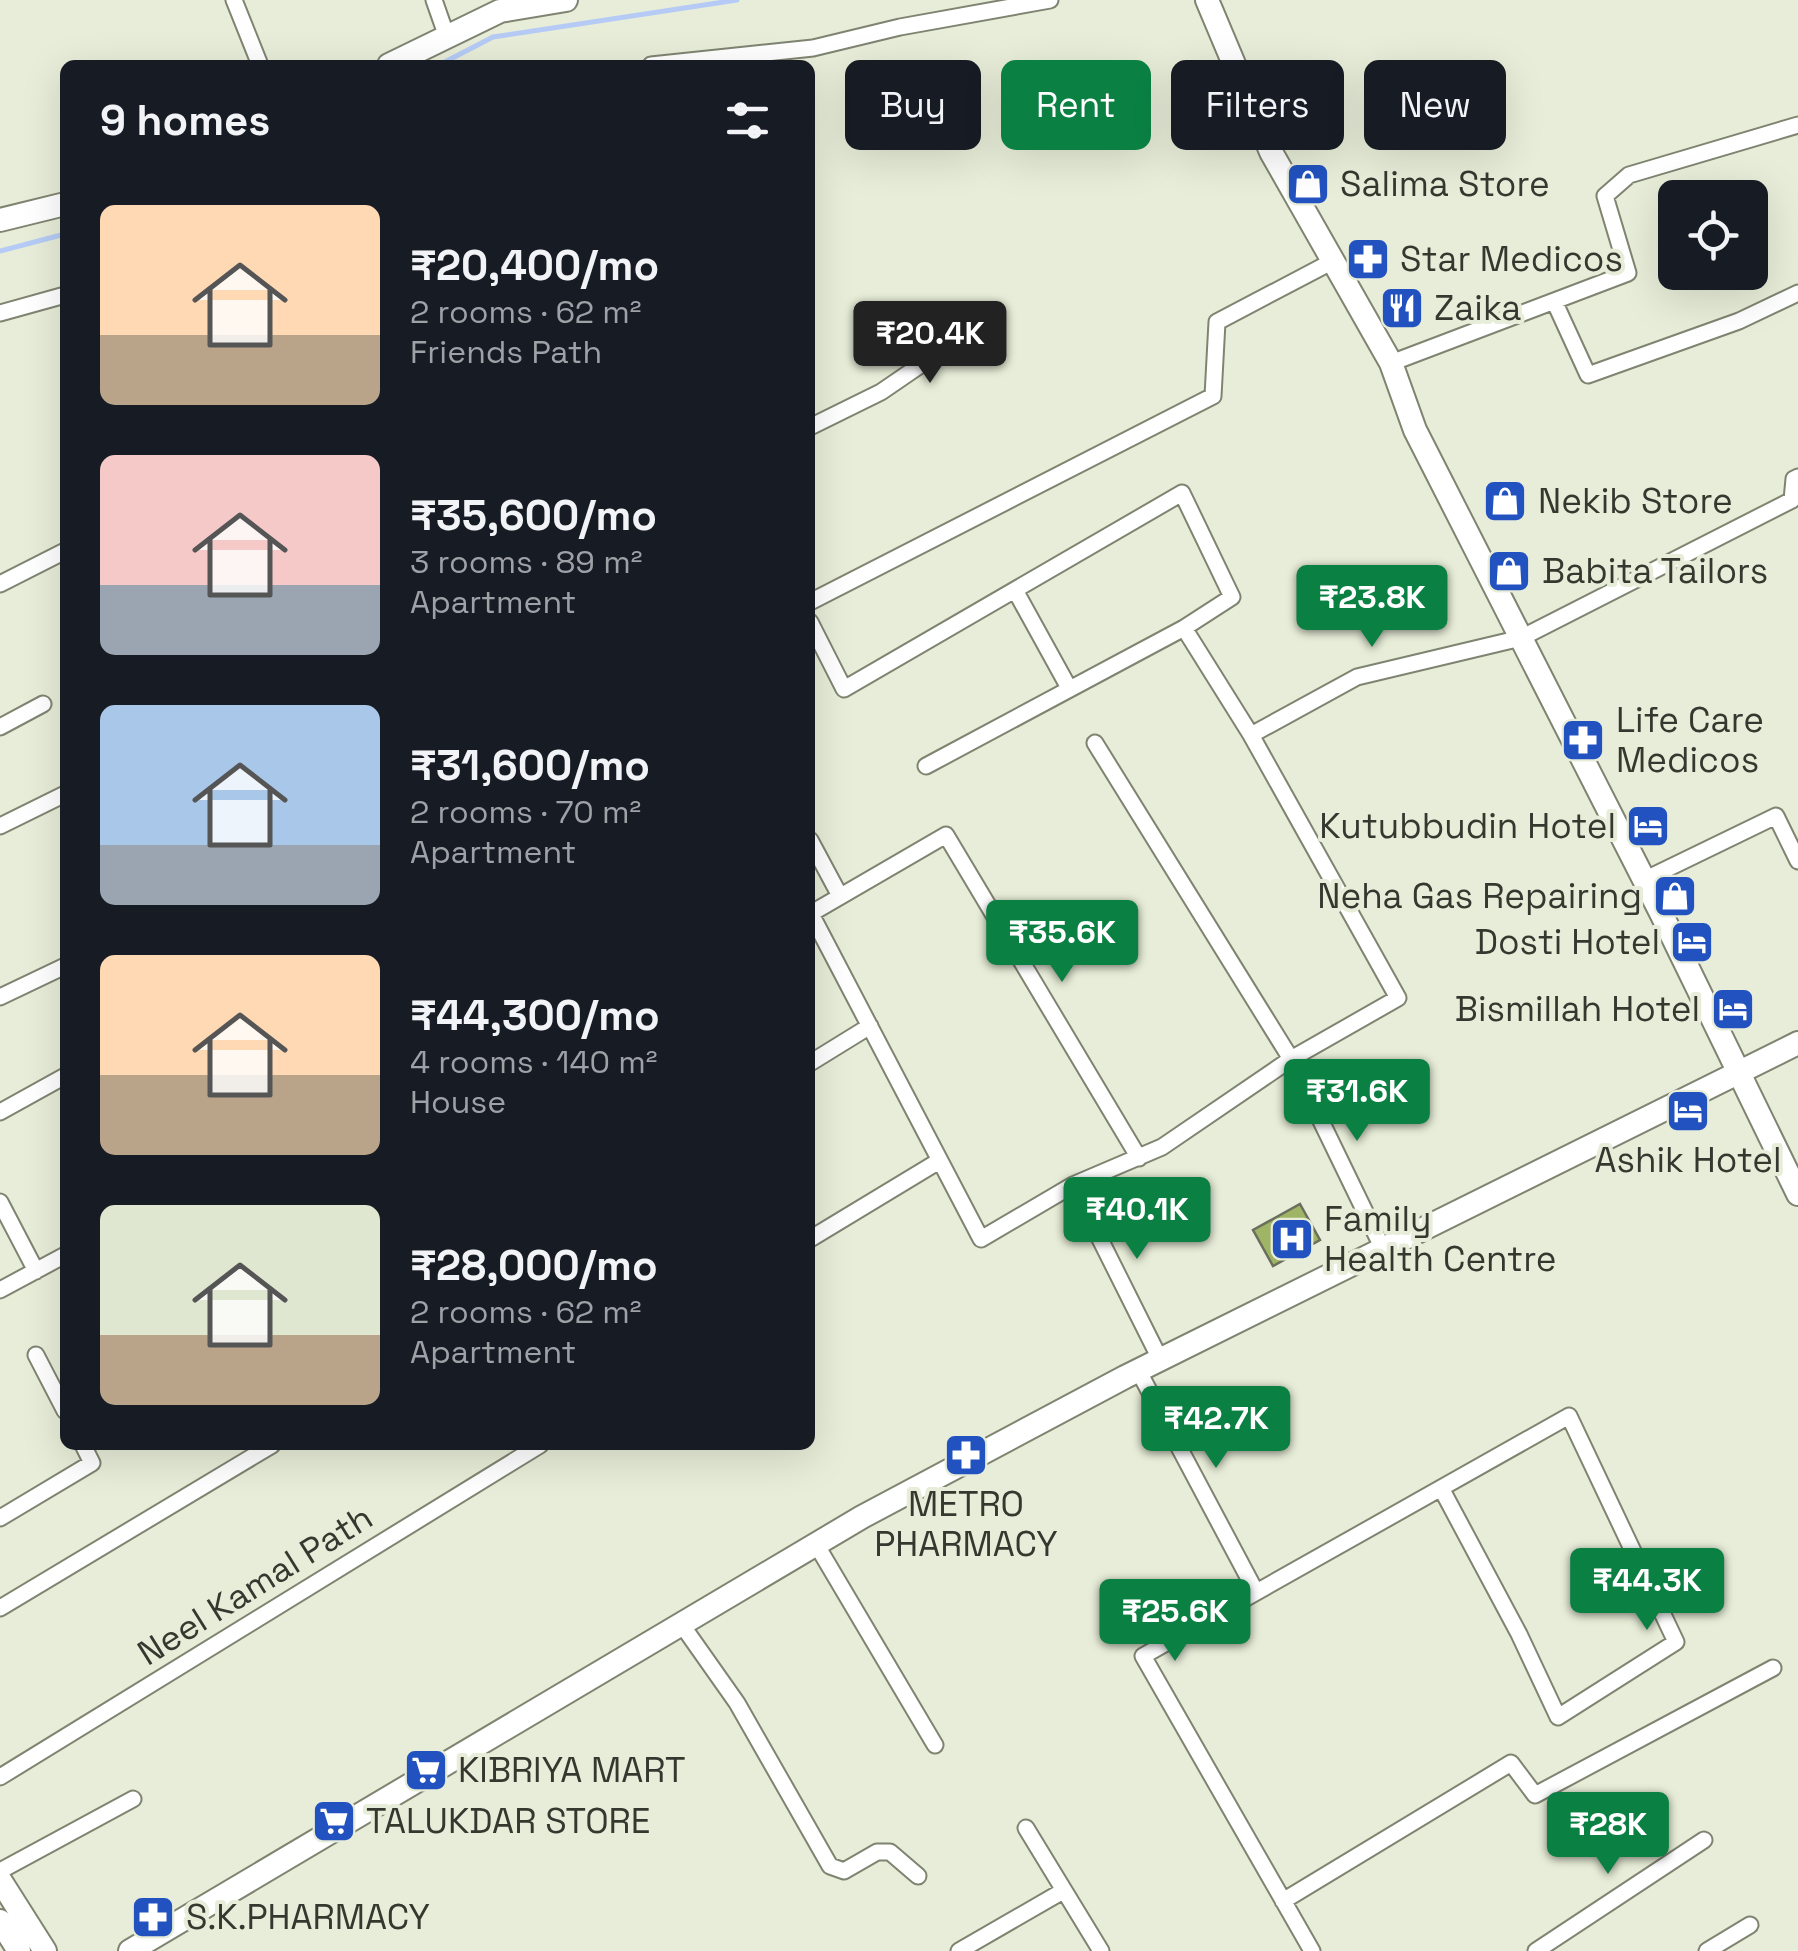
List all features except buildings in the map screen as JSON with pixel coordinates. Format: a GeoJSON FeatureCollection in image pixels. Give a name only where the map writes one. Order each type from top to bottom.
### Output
{"type":"FeatureCollection","features":[{"type":"Feature","properties":{"kind":"street"},"geometry":{"type":"LineString","coordinates":[[234,0],[258,60]]}},
{"type":"Feature","properties":{"kind":"street"},"geometry":{"type":"LineString","coordinates":[[434,0],[447,37]]}},
{"type":"Feature","properties":{"kind":"street"},"geometry":{"type":"LineString","coordinates":[[399,60],[500,11],[566,0]]}},
{"type":"Feature","properties":{"kind":"street"},"geometry":{"type":"LineString","coordinates":[[699,60],[813,48],[900,27],[1050,0]]}},
{"type":"Feature","properties":{"kind":"street"},"geometry":{"type":"LineString","coordinates":[[1207,0],[1270,152],[1391,363],[1415,430],[1644,880],[1798,1194]]}},
{"type":"Feature","properties":{"kind":"street"},"geometry":{"type":"LineString","coordinates":[[1391,363],[1628,273],[1605,196],[1629,175],[1798,125]]}},
{"type":"Feature","properties":{"kind":"street"},"geometry":{"type":"LineString","coordinates":[[0,220],[60,205]]}},
{"type":"Feature","properties":{"kind":"street"},"geometry":{"type":"LineString","coordinates":[[815,599],[1213,396],[1217,322],[1333,261]]}},
{"type":"Feature","properties":{"kind":"street"},"geometry":{"type":"LineString","coordinates":[[1555,303],[1588,375],[1739,321],[1798,293]]}},
{"type":"Feature","properties":{"kind":"street"},"geometry":{"type":"LineString","coordinates":[[0,313],[60,295]]}},
{"type":"Feature","properties":{"kind":"street"},"geometry":{"type":"LineString","coordinates":[[815,425],[881,392],[954,342]]}},
{"type":"Feature","properties":{"kind":"street"},"geometry":{"type":"LineString","coordinates":[[1250,735],[1357,677],[1521,638],[1795,504],[1794,479],[1798,477]]}},
{"type":"Feature","properties":{"kind":"street"},"geometry":{"type":"LineString","coordinates":[[815,632],[844,688],[1182,493],[1232,597],[1184,628],[926,766]]}},
{"type":"Feature","properties":{"kind":"street"},"geometry":{"type":"LineString","coordinates":[[0,584],[60,554]]}},
{"type":"Feature","properties":{"kind":"street"},"geometry":{"type":"LineString","coordinates":[[1015,590],[1068,688]]}},
{"type":"Feature","properties":{"kind":"street"},"geometry":{"type":"LineString","coordinates":[[815,922],[981,1239],[1073,1185],[1162,1147],[1291,1059],[1398,998],[1250,735],[1184,628]]}},
{"type":"Feature","properties":{"kind":"street"},"geometry":{"type":"LineString","coordinates":[[0,728],[43,704]]}},
{"type":"Feature","properties":{"kind":"street"},"geometry":{"type":"LineString","coordinates":[[1095,743],[1291,1059],[1383,1249]]}},
{"type":"Feature","properties":{"kind":"street"},"geometry":{"type":"LineString","coordinates":[[0,826],[60,796]]}},
{"type":"Feature","properties":{"kind":"street"},"geometry":{"type":"LineString","coordinates":[[1644,880],[1776,816],[1798,861]]}},
{"type":"Feature","properties":{"kind":"street"},"geometry":{"type":"LineString","coordinates":[[815,912],[946,836],[1139,1158]]}},
{"type":"Feature","properties":{"kind":"street"},"geometry":{"type":"LineString","coordinates":[[815,849],[840,896]]}},
{"type":"Feature","properties":{"kind":"street"},"geometry":{"type":"LineString","coordinates":[[0,997],[60,968]]}},
{"type":"Feature","properties":{"kind":"street"},"geometry":{"type":"LineString","coordinates":[[815,1061],[870,1026]]}},
{"type":"Feature","properties":{"kind":"street"},"geometry":{"type":"LineString","coordinates":[[130,1951],[816,1544],[1138,1370],[1798,1044]]}},
{"type":"Feature","properties":{"kind":"street"},"geometry":{"type":"LineString","coordinates":[[0,1112],[60,1079]]}},
{"type":"Feature","properties":{"kind":"street"},"geometry":{"type":"LineString","coordinates":[[815,1237],[939,1160]]}},
{"type":"Feature","properties":{"kind":"street"},"geometry":{"type":"LineString","coordinates":[[1073,1185],[1160,1360]]}},
{"type":"Feature","properties":{"kind":"street"},"geometry":{"type":"LineString","coordinates":[[0,1202],[36,1271]]}},
{"type":"Feature","properties":{"kind":"street"},"geometry":{"type":"LineString","coordinates":[[0,1290],[60,1258]]}},
{"type":"Feature","properties":{"kind":"street"},"geometry":{"type":"LineString","coordinates":[[36,1355],[60,1401]]}},
{"type":"Feature","properties":{"kind":"street"},"geometry":{"type":"LineString","coordinates":[[1138,1370],[1256,1592]]}},
{"type":"Feature","properties":{"kind":"street"},"geometry":{"type":"LineString","coordinates":[[1312,1951],[1142,1656],[1569,1416],[1676,1642],[1558,1718],[1519,1634],[1442,1488]]}},
{"type":"Feature","properties":{"kind":"street"},"geometry":{"type":"LineString","coordinates":[[0,1518],[92,1463],[86,1450]]}},
{"type":"Feature","properties":{"kind":"street"},"geometry":{"type":"LineString","coordinates":[[0,1608],[264,1450]]}},
{"type":"Feature","properties":{"kind":"street","name":"Neel Kamal Path"},"geometry":{"type":"LineString","coordinates":[[0,1777],[532,1450]]}},
{"type":"Feature","properties":{"kind":"street"},"geometry":{"type":"LineString","coordinates":[[816,1544],[935,1744]]}},
{"type":"Feature","properties":{"kind":"street"},"geometry":{"type":"LineString","coordinates":[[682,1624],[736,1703],[830,1866],[844,1871],[878,1852],[890,1852],[918,1876]]}},
{"type":"Feature","properties":{"kind":"street"},"geometry":{"type":"LineString","coordinates":[[1283,1901],[1511,1763],[1535,1795],[1773,1668]]}},
{"type":"Feature","properties":{"kind":"street"},"geometry":{"type":"LineString","coordinates":[[0,1871],[133,1799]]}},
{"type":"Feature","properties":{"kind":"street"},"geometry":{"type":"LineString","coordinates":[[1026,1828],[1101,1951]]}},
{"type":"Feature","properties":{"kind":"street"},"geometry":{"type":"LineString","coordinates":[[1536,1951],[1704,1840]]}},
{"type":"Feature","properties":{"kind":"street"},"geometry":{"type":"LineString","coordinates":[[0,1880],[46,1951]]}},
{"type":"Feature","properties":{"kind":"street"},"geometry":{"type":"LineString","coordinates":[[960,1951],[1063,1891]]}},
{"type":"Feature","properties":{"kind":"street"},"geometry":{"type":"LineString","coordinates":[[0,1921],[19,1951]]}},
{"type":"Feature","properties":{"kind":"street"},"geometry":{"type":"LineString","coordinates":[[1706,1951],[1750,1925]]}},
{"type":"Feature","properties":{"kind":"waterway"},"geometry":{"type":"LineString","coordinates":[[449,60],[493,37],[737,0]]}},
{"type":"Feature","properties":{"kind":"waterway"},"geometry":{"type":"LineString","coordinates":[[0,251],[60,235]]}},
{"type":"Feature","properties":{"kind":"place","name":"Salima Store"},"geometry":{"type":"Point","coordinates":[1308,184]}},
{"type":"Feature","properties":{"kind":"place","name":"Star Medicos"},"geometry":{"type":"Point","coordinates":[1368,259]}},
{"type":"Feature","properties":{"kind":"place","name":"Zaika"},"geometry":{"type":"Point","coordinates":[1402,308]}},
{"type":"Feature","properties":{"kind":"place","name":"Nekib Store"},"geometry":{"type":"Point","coordinates":[1505,501]}},
{"type":"Feature","properties":{"kind":"place","name":"Babita Tailors"},"geometry":{"type":"Point","coordinates":[1509,571]}},
{"type":"Feature","properties":{"kind":"place","name":"Life Care Medicos"},"geometry":{"type":"Point","coordinates":[1583,740]}},
{"type":"Feature","properties":{"kind":"place","name":"Kutubbudin Hotel"},"geometry":{"type":"Point","coordinates":[1648,826]}},
{"type":"Feature","properties":{"kind":"place","name":"Neha Gas Repairing"},"geometry":{"type":"Point","coordinates":[1675,896]}},
{"type":"Feature","properties":{"kind":"place","name":"Dosti Hotel"},"geometry":{"type":"Point","coordinates":[1692,942]}},
{"type":"Feature","properties":{"kind":"place","name":"Bismillah Hotel"},"geometry":{"type":"Point","coordinates":[1733,1009]}},
{"type":"Feature","properties":{"kind":"place","name":"Ashik Hotel"},"geometry":{"type":"Point","coordinates":[1688,1111]}},
{"type":"Feature","properties":{"kind":"place","name":"Family Health Centre"},"geometry":{"type":"Point","coordinates":[1292,1239]}},
{"type":"Feature","properties":{"kind":"place","name":"METRO PHARMACY"},"geometry":{"type":"Point","coordinates":[966,1455]}},
{"type":"Feature","properties":{"kind":"place","name":"KIBRIYA MART"},"geometry":{"type":"Point","coordinates":[426,1770]}},
{"type":"Feature","properties":{"kind":"place","name":"TALUKDAR STORE"},"geometry":{"type":"Point","coordinates":[334,1821]}},
{"type":"Feature","properties":{"kind":"place","name":"S.K.PHARMACY"},"geometry":{"type":"Point","coordinates":[153,1917]}}]}
